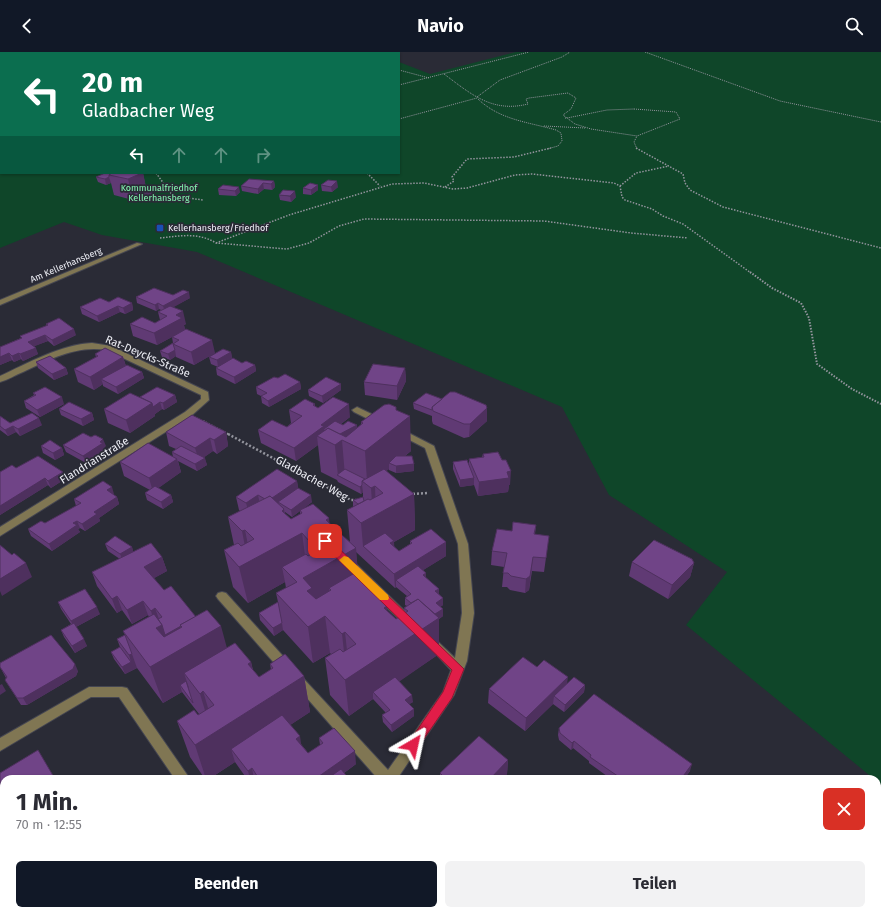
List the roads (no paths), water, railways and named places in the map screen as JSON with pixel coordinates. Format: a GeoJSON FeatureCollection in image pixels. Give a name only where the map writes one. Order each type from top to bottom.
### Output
{"type":"FeatureCollection","features":[{"type":"Feature","properties":{"kind":"street","name":"Am Kellerhansberg"},"geometry":{"type":"LineString","coordinates":[[0,303],[139,244]]}},
{"type":"Feature","properties":{"kind":"street","name":"Rat-Deycks-Straße"},"geometry":{"type":"LineString","coordinates":[[0,379],[70,351],[85,346],[97,346],[108,348],[200,390],[205,394],[205,400],[199,405]]}},
{"type":"Feature","properties":{"kind":"street","name":"Flandrianstraße"},"geometry":{"type":"LineString","coordinates":[[0,532],[188,414],[199,405]]}},
{"type":"Feature","properties":{"kind":"street"},"geometry":{"type":"LineString","coordinates":[[357,410],[429,446],[446,491],[463,544],[468,613],[458,669],[448,695],[391,775]]}},
{"type":"Feature","properties":{"kind":"street"},"geometry":{"type":"LineString","coordinates":[[341,557],[458,669]]}},
{"type":"Feature","properties":{"kind":"street"},"geometry":{"type":"LineString","coordinates":[[222,596],[384,775]]}},
{"type":"Feature","properties":{"kind":"street"},"geometry":{"type":"LineString","coordinates":[[0,745],[89,692],[122,692],[180,775]]}},
{"type":"Feature","properties":{"kind":"place","name":"Kellerhansberg/Friedhof"},"geometry":{"type":"Point","coordinates":[160,228]}},
{"type":"Feature","properties":{"kind":"park label","name":"Kommunalfriedhof Kellerhansberg"},"geometry":{"type":"Point","coordinates":[159,194]}}]}
